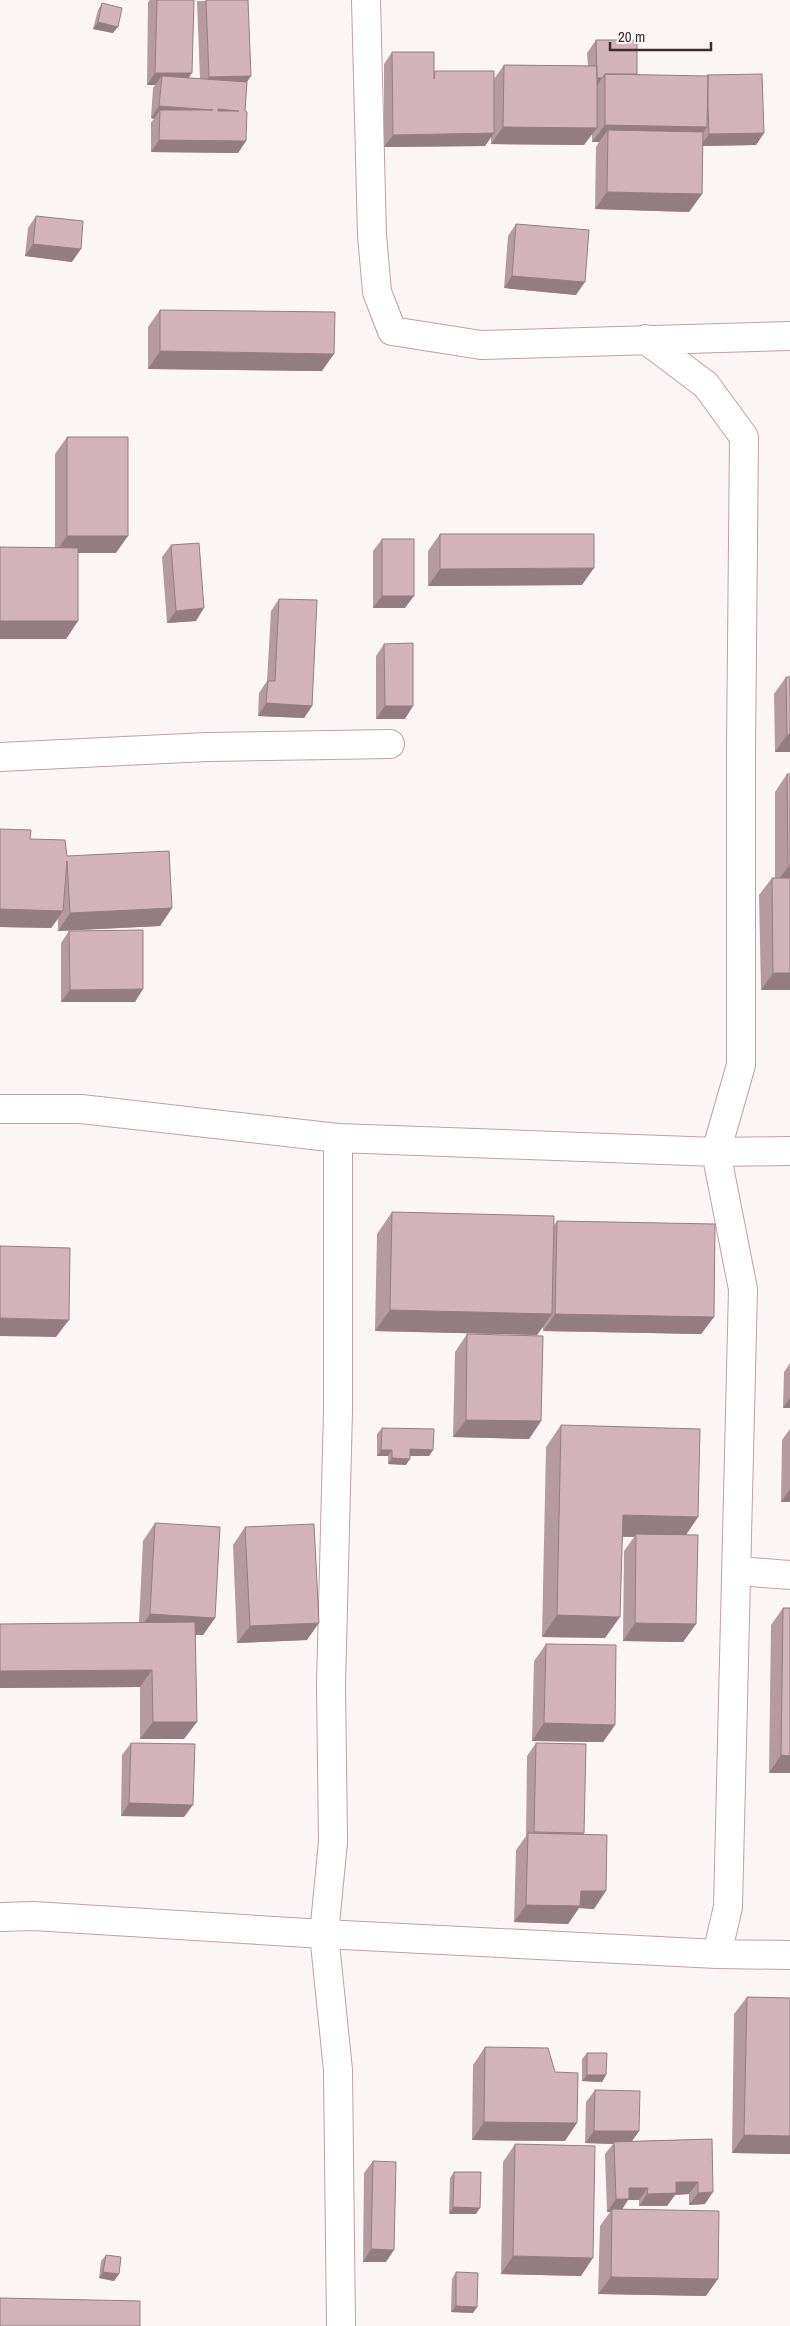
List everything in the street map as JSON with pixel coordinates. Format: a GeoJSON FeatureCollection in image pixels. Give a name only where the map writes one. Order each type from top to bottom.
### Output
{"type":"FeatureCollection","features":[{"type":"Feature","properties":{"kind":"street"},"geometry":{"type":"LineString","coordinates":[[366,0],[372,235],[377,292],[392,331],[481,345],[790,336]]}},
{"type":"Feature","properties":{"kind":"street"},"geometry":{"type":"LineString","coordinates":[[645,339],[706,386],[744,437],[741,752],[742,1065],[716,1152],[743,1289],[728,1907],[717,1954]]}},
{"type":"Feature","properties":{"kind":"street"},"geometry":{"type":"LineString","coordinates":[[0,757],[207,747],[390,744]]}},
{"type":"Feature","properties":{"kind":"street"},"geometry":{"type":"LineString","coordinates":[[0,1109],[81,1109],[338,1138],[716,1152],[790,1151]]}},
{"type":"Feature","properties":{"kind":"street"},"geometry":{"type":"LineString","coordinates":[[338,1138],[338,1411],[331,1685],[333,1842],[324,1934],[338,2070],[341,2326]]}},
{"type":"Feature","properties":{"kind":"street"},"geometry":{"type":"LineString","coordinates":[[737,1570],[790,1575]]}},
{"type":"Feature","properties":{"kind":"street"},"geometry":{"type":"LineString","coordinates":[[0,1917],[33,1916],[324,1934],[717,1954],[790,1955]]}},
{"type":"Feature","properties":{"kind":"building"},"geometry":{"type":"Polygon","coordinates":[[[157,0],[194,0],[192,73],[155,73],[157,0]]]}},
{"type":"Feature","properties":{"kind":"building"},"geometry":{"type":"Polygon","coordinates":[[[206,0],[248,0],[251,76],[209,77],[206,0]]]}},
{"type":"Feature","properties":{"kind":"building"},"geometry":{"type":"Polygon","coordinates":[[[102,3],[122,8],[118,27],[98,22],[102,3]]]}},
{"type":"Feature","properties":{"kind":"building"},"geometry":{"type":"Polygon","coordinates":[[[596,40],[637,40],[637,74],[605,74],[602,78],[597,78],[596,40]]]}},
{"type":"Feature","properties":{"kind":"building"},"geometry":{"type":"Polygon","coordinates":[[[392,52],[434,52],[434,79],[435,71],[494,71],[494,133],[393,135],[392,52]]]}},
{"type":"Feature","properties":{"kind":"building"},"geometry":{"type":"Polygon","coordinates":[[[504,65],[597,66],[597,128],[503,127],[504,65]]]}},
{"type":"Feature","properties":{"kind":"building"},"geometry":{"type":"Polygon","coordinates":[[[605,74],[708,76],[707,127],[605,125],[605,74]]]}},
{"type":"Feature","properties":{"kind":"building"},"geometry":{"type":"Polygon","coordinates":[[[762,74],[764,133],[709,134],[707,75],[762,74]]]}},
{"type":"Feature","properties":{"kind":"building"},"geometry":{"type":"Polygon","coordinates":[[[162,76],[247,82],[245,111],[247,112],[246,141],[159,140],[160,110],[213,110],[159,106],[162,76]],[[218,109],[218,111],[239,111],[218,109]]]}},
{"type":"Feature","properties":{"kind":"building"},"geometry":{"type":"Polygon","coordinates":[[[608,130],[703,132],[702,194],[607,192],[608,130]]]}},
{"type":"Feature","properties":{"kind":"building"},"geometry":{"type":"Polygon","coordinates":[[[36,216],[83,221],[81,249],[33,244],[36,216]]]}},
{"type":"Feature","properties":{"kind":"building"},"geometry":{"type":"Polygon","coordinates":[[[516,224],[589,230],[585,282],[512,276],[516,224]]]}},
{"type":"Feature","properties":{"kind":"building"},"geometry":{"type":"Polygon","coordinates":[[[160,310],[335,312],[334,354],[160,351],[160,310]]]}},
{"type":"Feature","properties":{"kind":"building"},"geometry":{"type":"Polygon","coordinates":[[[67,437],[128,437],[128,536],[67,536],[67,437]]]}},
{"type":"Feature","properties":{"kind":"building"},"geometry":{"type":"Polygon","coordinates":[[[440,534],[594,534],[594,568],[440,569],[440,534]]]}},
{"type":"Feature","properties":{"kind":"building"},"geometry":{"type":"Polygon","coordinates":[[[382,539],[414,539],[414,596],[382,596],[382,539]]]}},
{"type":"Feature","properties":{"kind":"building"},"geometry":{"type":"Polygon","coordinates":[[[199,543],[204,608],[176,611],[171,545],[199,543]]]}},
{"type":"Feature","properties":{"kind":"building"},"geometry":{"type":"Polygon","coordinates":[[[0,547],[78,548],[78,621],[0,621],[0,547]]]}},
{"type":"Feature","properties":{"kind":"building"},"geometry":{"type":"Polygon","coordinates":[[[279,599],[317,600],[312,706],[266,703],[268,681],[275,681],[279,599]]]}},
{"type":"Feature","properties":{"kind":"building"},"geometry":{"type":"Polygon","coordinates":[[[413,643],[413,706],[385,706],[384,644],[413,643]]]}},
{"type":"Feature","properties":{"kind":"building"},"geometry":{"type":"Polygon","coordinates":[[[786,677],[790,677],[790,735],[787,735],[786,677]]]}},
{"type":"Feature","properties":{"kind":"building"},"geometry":{"type":"Polygon","coordinates":[[[787,774],[790,774],[790,867],[788,867],[787,774]]]}},
{"type":"Feature","properties":{"kind":"building"},"geometry":{"type":"Polygon","coordinates":[[[0,829],[31,830],[30,839],[65,840],[67,856],[169,851],[172,908],[70,913],[67,861],[63,911],[0,909],[0,829]]]}},
{"type":"Feature","properties":{"kind":"building"},"geometry":{"type":"Polygon","coordinates":[[[772,878],[790,878],[790,973],[773,973],[772,878]]]}},
{"type":"Feature","properties":{"kind":"building"},"geometry":{"type":"Polygon","coordinates":[[[143,930],[143,989],[70,990],[69,931],[143,930]]]}},
{"type":"Feature","properties":{"kind":"building"},"geometry":{"type":"Polygon","coordinates":[[[392,1212],[554,1216],[552,1314],[390,1310],[392,1212]]]}},
{"type":"Feature","properties":{"kind":"building"},"geometry":{"type":"Polygon","coordinates":[[[557,1221],[715,1224],[714,1317],[555,1314],[557,1221]]]}},
{"type":"Feature","properties":{"kind":"building"},"geometry":{"type":"Polygon","coordinates":[[[0,1246],[70,1248],[69,1320],[0,1318],[0,1246]]]}},
{"type":"Feature","properties":{"kind":"building"},"geometry":{"type":"Polygon","coordinates":[[[467,1334],[543,1336],[541,1421],[466,1420],[467,1334]]]}},
{"type":"Feature","properties":{"kind":"building"},"geometry":{"type":"Polygon","coordinates":[[[561,1425],[700,1429],[698,1517],[623,1515],[620,1617],[557,1615],[561,1425]]]}},
{"type":"Feature","properties":{"kind":"building"},"geometry":{"type":"Polygon","coordinates":[[[382,1428],[434,1429],[433,1450],[410,1449],[410,1459],[392,1458],[392,1450],[381,1450],[382,1428]]]}},
{"type":"Feature","properties":{"kind":"building"},"geometry":{"type":"Polygon","coordinates":[[[155,1523],[220,1527],[215,1618],[150,1614],[155,1523]]]}},
{"type":"Feature","properties":{"kind":"building"},"geometry":{"type":"Polygon","coordinates":[[[314,1524],[319,1623],[250,1626],[245,1527],[314,1524]]]}},
{"type":"Feature","properties":{"kind":"building"},"geometry":{"type":"Polygon","coordinates":[[[636,1534],[698,1535],[696,1624],[635,1623],[636,1534]]]}},
{"type":"Feature","properties":{"kind":"building"},"geometry":{"type":"Polygon","coordinates":[[[783,1608],[790,1608],[790,1756],[781,1755],[783,1608]]]}},
{"type":"Feature","properties":{"kind":"building"},"geometry":{"type":"Polygon","coordinates":[[[195,1622],[197,1722],[153,1722],[152,1670],[0,1671],[0,1624],[195,1622]]]}},
{"type":"Feature","properties":{"kind":"building"},"geometry":{"type":"Polygon","coordinates":[[[546,1644],[616,1645],[615,1725],[544,1723],[546,1644]]]}},
{"type":"Feature","properties":{"kind":"building"},"geometry":{"type":"Polygon","coordinates":[[[131,1743],[195,1744],[193,1805],[129,1803],[131,1743]]]}},
{"type":"Feature","properties":{"kind":"building"},"geometry":{"type":"Polygon","coordinates":[[[536,1743],[586,1744],[584,1833],[534,1832],[536,1743]]]}},
{"type":"Feature","properties":{"kind":"building"},"geometry":{"type":"Polygon","coordinates":[[[528,1833],[607,1835],[606,1891],[581,1891],[580,1906],[526,1905],[528,1833]]]}},
{"type":"Feature","properties":{"kind":"building"},"geometry":{"type":"Polygon","coordinates":[[[747,1997],[790,1998],[790,2136],[744,2135],[747,1997]]]}},
{"type":"Feature","properties":{"kind":"building"},"geometry":{"type":"Polygon","coordinates":[[[485,2047],[548,2048],[555,2072],[578,2073],[577,2123],[484,2122],[485,2047]]]}},
{"type":"Feature","properties":{"kind":"building"},"geometry":{"type":"Polygon","coordinates":[[[587,2053],[607,2053],[606,2075],[587,2075],[587,2053]]]}},
{"type":"Feature","properties":{"kind":"building"},"geometry":{"type":"Polygon","coordinates":[[[595,2090],[640,2091],[639,2131],[594,2131],[595,2090]]]}},
{"type":"Feature","properties":{"kind":"building"},"geometry":{"type":"Polygon","coordinates":[[[712,2139],[713,2192],[698,2193],[698,2182],[676,2182],[676,2193],[647,2194],[648,2188],[629,2188],[629,2199],[616,2199],[614,2142],[712,2139]]]}},
{"type":"Feature","properties":{"kind":"building"},"geometry":{"type":"Polygon","coordinates":[[[515,2144],[595,2146],[593,2258],[513,2256],[515,2144]]]}},
{"type":"Feature","properties":{"kind":"building"},"geometry":{"type":"Polygon","coordinates":[[[373,2161],[396,2162],[394,2250],[371,2249],[373,2161]]]}},
{"type":"Feature","properties":{"kind":"building"},"geometry":{"type":"Polygon","coordinates":[[[454,2172],[481,2172],[480,2208],[453,2207],[454,2172]]]}},
{"type":"Feature","properties":{"kind":"building"},"geometry":{"type":"Polygon","coordinates":[[[612,2209],[719,2211],[718,2279],[611,2277],[612,2209]]]}},
{"type":"Feature","properties":{"kind":"building"},"geometry":{"type":"Polygon","coordinates":[[[106,2255],[121,2257],[119,2274],[103,2272],[106,2255]]]}},
{"type":"Feature","properties":{"kind":"building"},"geometry":{"type":"Polygon","coordinates":[[[456,2272],[478,2273],[477,2307],[456,2306],[456,2272]]]}},
{"type":"Feature","properties":{"kind":"building"},"geometry":{"type":"Polygon","coordinates":[[[0,2298],[140,2301],[140,2326],[0,2326],[0,2298]]]}}]}
